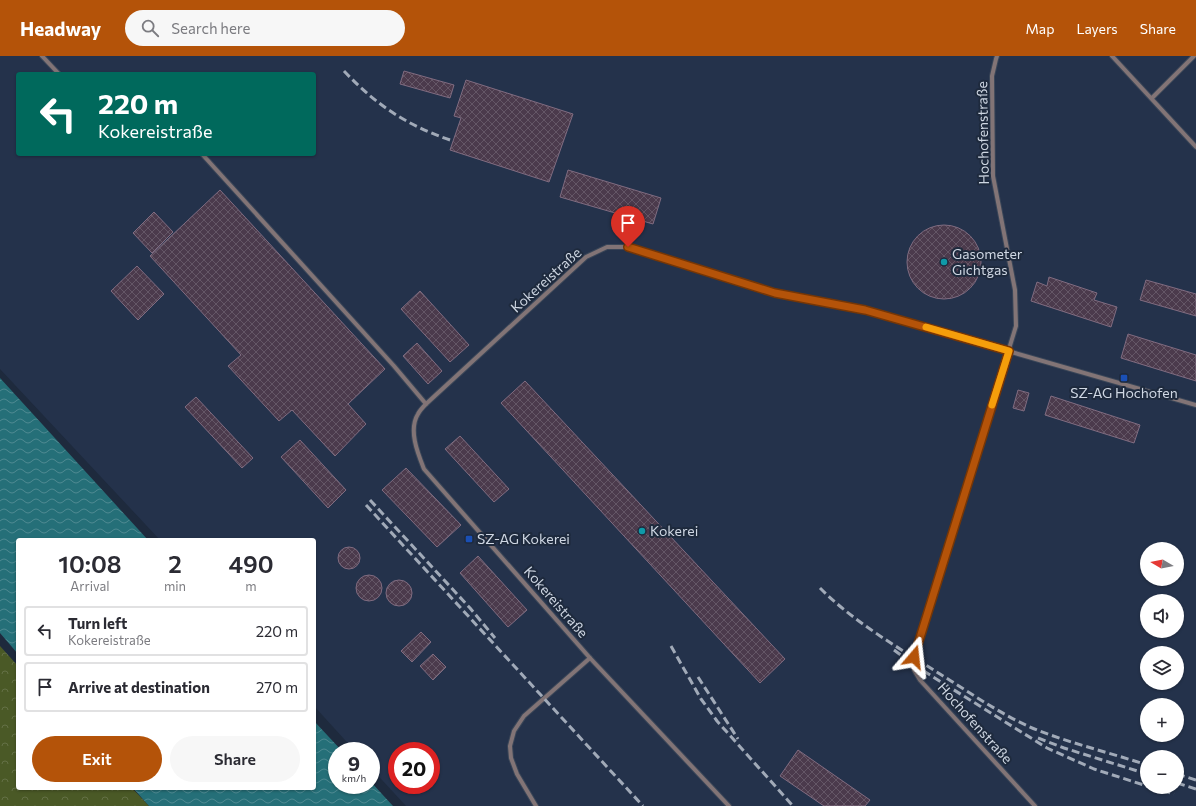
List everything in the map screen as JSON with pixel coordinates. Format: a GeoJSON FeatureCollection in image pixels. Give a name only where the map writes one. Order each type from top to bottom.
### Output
{"type":"FeatureCollection","features":[{"type":"Feature","properties":{"kind":"lane"},"geometry":{"type":"LineString","coordinates":[[42,56],[57,72]]}},
{"type":"Feature","properties":{"kind":"lane","name":"Hochofenstraße"},"geometry":{"type":"LineString","coordinates":[[998,56],[992,76],[993,176],[1015,290],[1016,326],[914,659],[914,670],[920,680],[1035,806]]}},
{"type":"Feature","properties":{"kind":"lane"},"geometry":{"type":"LineString","coordinates":[[1112,56],[1196,147]]}},
{"type":"Feature","properties":{"kind":"lane"},"geometry":{"type":"LineString","coordinates":[[1152,98],[1194,56]]}},
{"type":"Feature","properties":{"kind":"lane"},"geometry":{"type":"LineString","coordinates":[[204,156],[394,366],[426,404]]}},
{"type":"Feature","properties":{"kind":"lane","name":"Kokereistraße"},"geometry":{"type":"LineString","coordinates":[[728,806],[590,658],[424,469],[417,452],[414,426],[417,414],[426,404],[586,257],[607,247],[628,247],[775,293],[865,310],[1009,351]]}},
{"type":"Feature","properties":{"kind":"lane"},"geometry":{"type":"LineString","coordinates":[[1009,351],[1196,405]]}},
{"type":"Feature","properties":{"kind":"lane","name":"Kokereistraße"},"geometry":{"type":"LineString","coordinates":[[536,806],[517,774],[511,758],[510,746],[514,731],[524,716],[590,658]]}},
{"type":"Feature","properties":{"kind":"shaded area"},"geometry":{"type":"Polygon","coordinates":[[[0,56],[1196,56],[1196,806],[406,806],[395,794],[440,794],[440,742],[388,742],[388,786],[380,778],[380,742],[347,742],[316,708],[316,538],[158,538],[0,369],[0,56]]]}},
{"type":"Feature","properties":{"kind":"green space"},"geometry":{"type":"Polygon","coordinates":[[[0,646],[16,664],[16,790],[134,790],[149,806],[0,806],[0,646]]]}},
{"type":"Feature","properties":{"kind":"water"},"geometry":{"type":"Polygon","coordinates":[[[0,378],[146,538],[16,538],[16,652],[0,633],[0,378]]]}},
{"type":"Feature","properties":{"kind":"water"},"geometry":{"type":"Polygon","coordinates":[[[316,723],[334,742],[328,742],[328,794],[380,794],[380,792],[393,806],[149,806],[135,790],[316,790],[316,723]]]}},
{"type":"Feature","properties":{"kind":"building"},"geometry":{"type":"Polygon","coordinates":[[[404,71],[454,85],[450,98],[400,84],[404,71]]]}},
{"type":"Feature","properties":{"kind":"building"},"geometry":{"type":"Polygon","coordinates":[[[466,80],[573,114],[549,182],[450,150],[461,118],[454,116],[466,80]]]}},
{"type":"Feature","properties":{"kind":"building"},"geometry":{"type":"Polygon","coordinates":[[[568,170],[661,198],[653,224],[560,197],[568,170]]]}},
{"type":"Feature","properties":{"kind":"building"},"geometry":{"type":"Polygon","coordinates":[[[220,190],[385,369],[348,404],[366,424],[335,456],[292,410],[279,421],[228,366],[241,355],[150,256],[220,190]]]}},
{"type":"Feature","properties":{"kind":"building"},"geometry":{"type":"Polygon","coordinates":[[[154,212],[173,232],[152,253],[133,233],[154,212]]]}},
{"type":"Feature","properties":{"kind":"building","name":"Gasometer Gichtgas"},"geometry":{"type":"Polygon","coordinates":[[[944,225],[958,228],[970,236],[978,248],[981,262],[978,276],[970,288],[958,296],[944,299],[930,296],[918,288],[910,276],[907,262],[910,248],[918,236],[930,228],[944,225]]]}},
{"type":"Feature","properties":{"kind":"building"},"geometry":{"type":"Polygon","coordinates":[[[137,266],[164,294],[138,320],[111,291],[137,266]]]}},
{"type":"Feature","properties":{"kind":"building"},"geometry":{"type":"Polygon","coordinates":[[[1049,277],[1097,293],[1094,300],[1117,307],[1111,327],[1031,301],[1037,282],[1047,286],[1049,277]]]}},
{"type":"Feature","properties":{"kind":"building"},"geometry":{"type":"Polygon","coordinates":[[[1146,280],[1196,294],[1196,316],[1140,300],[1146,280]]]}},
{"type":"Feature","properties":{"kind":"building"},"geometry":{"type":"Polygon","coordinates":[[[420,291],[469,345],[450,362],[401,309],[420,291]]]}},
{"type":"Feature","properties":{"kind":"building"},"geometry":{"type":"Polygon","coordinates":[[[1128,334],[1196,355],[1196,381],[1121,358],[1128,334]]]}},
{"type":"Feature","properties":{"kind":"building"},"geometry":{"type":"Polygon","coordinates":[[[417,343],[442,371],[428,384],[403,356],[417,343]]]}},
{"type":"Feature","properties":{"kind":"building","name":"Kokerei"},"geometry":{"type":"Polygon","coordinates":[[[525,381],[785,659],[760,683],[501,403],[525,381]]]}},
{"type":"Feature","properties":{"kind":"building"},"geometry":{"type":"Polygon","coordinates":[[[1018,390],[1029,393],[1024,411],[1013,408],[1018,390]]]}},
{"type":"Feature","properties":{"kind":"building"},"geometry":{"type":"Polygon","coordinates":[[[1051,396],[1140,425],[1134,443],[1045,415],[1051,396]]]}},
{"type":"Feature","properties":{"kind":"building"},"geometry":{"type":"Polygon","coordinates":[[[196,397],[253,458],[242,468],[185,407],[196,397]]]}},
{"type":"Feature","properties":{"kind":"building"},"geometry":{"type":"Polygon","coordinates":[[[460,436],[509,489],[494,502],[445,449],[460,436]]]}},
{"type":"Feature","properties":{"kind":"building"},"geometry":{"type":"Polygon","coordinates":[[[300,440],[346,490],[328,508],[281,457],[300,440]]]}},
{"type":"Feature","properties":{"kind":"building"},"geometry":{"type":"Polygon","coordinates":[[[406,468],[461,525],[437,547],[382,490],[406,468]]]}},
{"type":"Feature","properties":{"kind":"building"},"geometry":{"type":"Polygon","coordinates":[[[349,547],[357,550],[360,558],[357,566],[349,569],[341,566],[338,558],[341,550],[349,547]]]}},
{"type":"Feature","properties":{"kind":"building"},"geometry":{"type":"Polygon","coordinates":[[[478,556],[527,610],[508,627],[460,573],[478,556]]]}},
{"type":"Feature","properties":{"kind":"building"},"geometry":{"type":"Polygon","coordinates":[[[369,575],[378,579],[382,588],[378,597],[369,601],[360,597],[356,588],[360,579],[369,575]]]}},
{"type":"Feature","properties":{"kind":"building"},"geometry":{"type":"Polygon","coordinates":[[[399,580],[408,584],[412,593],[408,602],[399,606],[390,602],[386,593],[390,584],[399,580]]]}},
{"type":"Feature","properties":{"kind":"building"},"geometry":{"type":"Polygon","coordinates":[[[421,632],[431,642],[412,662],[401,651],[421,632]]]}},
{"type":"Feature","properties":{"kind":"building"},"geometry":{"type":"Polygon","coordinates":[[[433,654],[446,667],[433,680],[420,666],[433,654]]]}},
{"type":"Feature","properties":{"kind":"building"},"geometry":{"type":"Polygon","coordinates":[[[798,750],[870,800],[865,806],[824,806],[780,776],[798,750]]]}},
{"type":"Feature","properties":{"kind":"railway"},"geometry":{"type":"LineString","coordinates":[[344,71],[369,95],[394,114],[422,129],[453,141]]}},
{"type":"Feature","properties":{"kind":"railway"},"geometry":{"type":"LineString","coordinates":[[370,500],[470,608],[495,638]]}},
{"type":"Feature","properties":{"kind":"railway"},"geometry":{"type":"LineString","coordinates":[[366,505],[643,806]]}},
{"type":"Feature","properties":{"kind":"railway"},"geometry":{"type":"LineString","coordinates":[[820,588],[863,624],[976,697],[1012,718],[1051,735],[1140,763]]}},
{"type":"Feature","properties":{"kind":"railway"},"geometry":{"type":"LineString","coordinates":[[671,646],[701,699],[717,721],[793,806]]}},
{"type":"Feature","properties":{"kind":"railway"},"geometry":{"type":"LineString","coordinates":[[894,650],[914,665],[1047,748],[1094,769],[1140,784]]}},
{"type":"Feature","properties":{"kind":"railway"},"geometry":{"type":"LineString","coordinates":[[698,677],[738,739]]}},
{"type":"Feature","properties":{"kind":"railway"},"geometry":{"type":"LineString","coordinates":[[1038,738],[1064,748],[1140,772]]}},
{"type":"Feature","properties":{"kind":"railway"},"geometry":{"type":"LineString","coordinates":[[1184,776],[1196,780]]}},
{"type":"Feature","properties":{"kind":"railway"},"geometry":{"type":"LineString","coordinates":[[1184,785],[1196,789]]}},
{"type":"Feature","properties":{"kind":"slow traffic"},"geometry":{"type":"LineString","coordinates":[[926,327],[1009,351],[992,405]]}},
{"type":"Feature","properties":{"kind":"place","name":"Gasometer Gichtgas"},"geometry":{"type":"Point","coordinates":[944,262]}},
{"type":"Feature","properties":{"kind":"place","name":"SZ-AG Hochofen"},"geometry":{"type":"Point","coordinates":[1124,378]}},
{"type":"Feature","properties":{"kind":"place","name":"Kokerei"},"geometry":{"type":"Point","coordinates":[642,531]}},
{"type":"Feature","properties":{"kind":"place","name":"SZ-AG Kokerei"},"geometry":{"type":"Point","coordinates":[469,539]}},
{"type":"Feature","properties":{"kind":"route"},"geometry":{"type":"LineString","coordinates":[[628,247],[775,293],[865,310],[1009,351],[914,657]]}}]}
